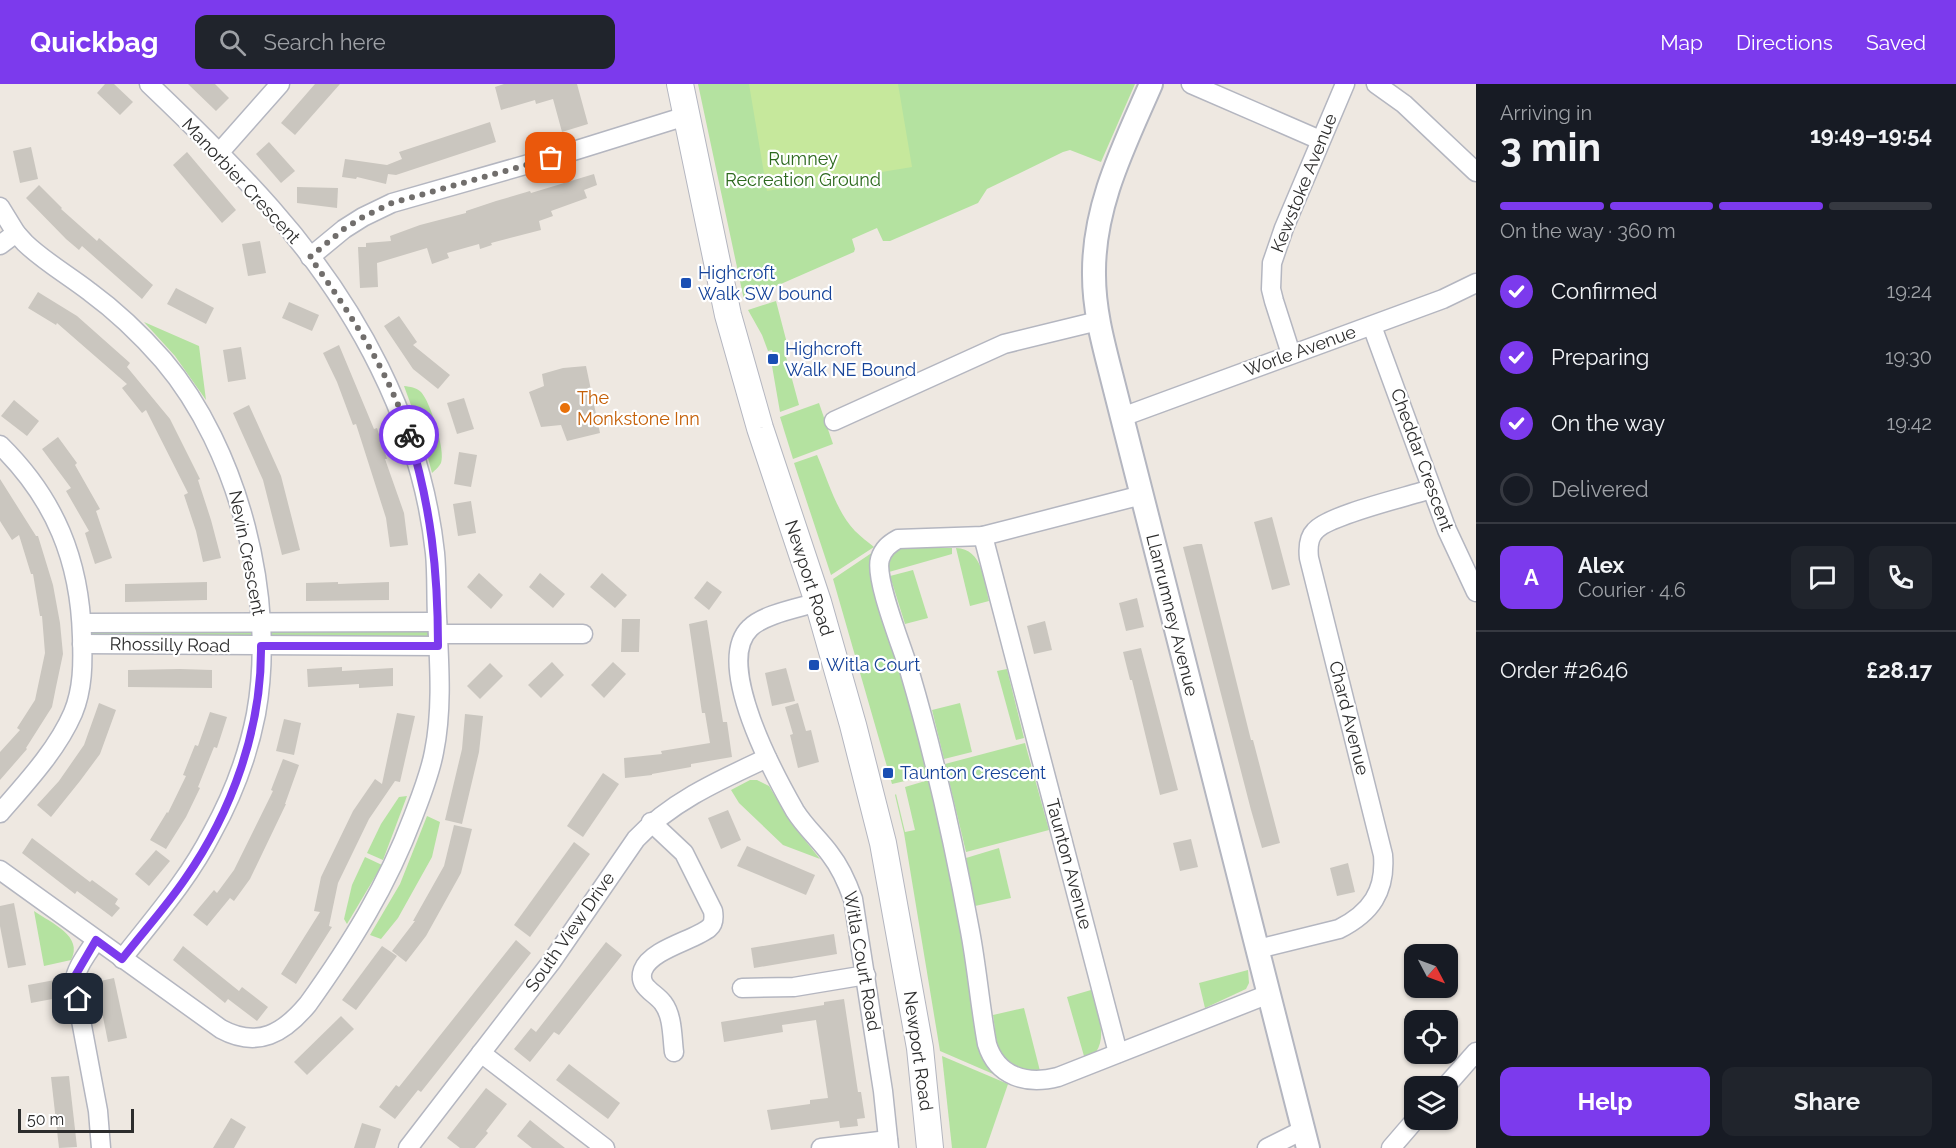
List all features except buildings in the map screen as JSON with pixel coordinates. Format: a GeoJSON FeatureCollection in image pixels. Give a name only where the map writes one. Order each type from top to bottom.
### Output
{"type":"FeatureCollection","features":[{"type":"Feature","properties":{"kind":"main road","name":"Newport Road"},"geometry":{"type":"LineString","coordinates":[[680,84],[728,315],[760,428],[818,602],[853,724],[883,843],[920,1048],[930,1148]]}},
{"type":"Feature","properties":{"kind":"street","name":"Manorbier Crescent"},"geometry":{"type":"LineString","coordinates":[[0,870],[210,1022],[233,1036],[249,1039],[263,1037],[276,1032],[297,1018],[323,983],[380,893],[418,806],[430,768],[436,736],[438,634],[435,554],[429,512],[405,425],[367,343],[342,302],[310,257],[273,210],[149,84]]}},
{"type":"Feature","properties":{"kind":"street"},"geometry":{"type":"LineString","coordinates":[[219,153],[280,84]]}},
{"type":"Feature","properties":{"kind":"street","name":"Llanrumney Avenue"},"geometry":{"type":"LineString","coordinates":[[1151,84],[1114,170],[1099,220],[1094,276],[1098,321],[1306,1139]]}},
{"type":"Feature","properties":{"kind":"street"},"geometry":{"type":"LineString","coordinates":[[1191,84],[1320,140]]}},
{"type":"Feature","properties":{"kind":"street","name":"Kewstoke Avenue"},"geometry":{"type":"LineString","coordinates":[[1291,354],[1271,289],[1272,263],[1280,237],[1345,84]]}},
{"type":"Feature","properties":{"kind":"street"},"geometry":{"type":"LineString","coordinates":[[1376,84],[1404,104],[1476,172]]}},
{"type":"Feature","properties":{"kind":"street"},"geometry":{"type":"LineString","coordinates":[[310,257],[353,223],[392,203],[686,116]]}},
{"type":"Feature","properties":{"kind":"street","name":"Nevin Crescent"},"geometry":{"type":"LineString","coordinates":[[0,207],[16,233],[35,253],[91,292],[133,330],[167,366],[193,401],[235,487],[255,574],[261,623],[259,689],[255,715],[242,761],[213,832],[186,877],[122,959]]}},
{"type":"Feature","properties":{"kind":"street"},"geometry":{"type":"LineString","coordinates":[[0,245],[16,233]]}},
{"type":"Feature","properties":{"kind":"street","name":"Worle Avenue"},"geometry":{"type":"LineString","coordinates":[[1122,417],[1372,326],[1443,299],[1476,283]]}},
{"type":"Feature","properties":{"kind":"street"},"geometry":{"type":"LineString","coordinates":[[834,422],[1004,344],[1098,321]]}},
{"type":"Feature","properties":{"kind":"street","name":"Cheddar Crescent"},"geometry":{"type":"LineString","coordinates":[[1372,326],[1447,530],[1476,592]]}},
{"type":"Feature","properties":{"kind":"street"},"geometry":{"type":"LineString","coordinates":[[0,445],[33,483],[60,527],[73,568],[82,624],[81,686],[72,714],[51,749],[0,813]]}},
{"type":"Feature","properties":{"kind":"street","name":"Chard Avenue"},"geometry":{"type":"LineString","coordinates":[[1258,949],[1339,929],[1351,923],[1362,915],[1377,896],[1383,882],[1383,855],[1309,558],[1310,540],[1314,531],[1330,520],[1431,489]]}},
{"type":"Feature","properties":{"kind":"street"},"geometry":{"type":"LineString","coordinates":[[1142,495],[983,536],[898,539],[883,551],[879,561],[880,581],[904,651],[934,755],[970,933],[987,1044],[990,1054],[1005,1071],[1034,1081],[1058,1077],[1269,994]]}},
{"type":"Feature","properties":{"kind":"street","name":"Taunton Avenue"},"geometry":{"type":"LineString","coordinates":[[983,536],[1118,1053]]}},
{"type":"Feature","properties":{"kind":"street","name":"Witla Court Road"},"geometry":{"type":"LineString","coordinates":[[818,602],[763,619],[752,626],[746,632],[740,645],[737,661],[752,721],[767,758],[797,813],[830,854],[848,883],[853,899],[866,975],[889,1144]]}},
{"type":"Feature","properties":{"kind":"street","name":"Rhossilly Road"},"geometry":{"type":"LineString","coordinates":[[82,624],[261,623],[438,634]]}},
{"type":"Feature","properties":{"kind":"street"},"geometry":{"type":"LineString","coordinates":[[438,634],[583,634]]}},
{"type":"Feature","properties":{"kind":"street","name":"Rhossilly Road"},"geometry":{"type":"LineString","coordinates":[[82,644],[261,646],[438,634]]}},
{"type":"Feature","properties":{"kind":"street","name":"South View Drive"},"geometry":{"type":"LineString","coordinates":[[408,1148],[552,962],[624,855],[651,822],[701,791],[767,758]]}},
{"type":"Feature","properties":{"kind":"street"},"geometry":{"type":"LineString","coordinates":[[651,822],[684,853],[714,918],[710,927],[677,943],[644,968],[642,977],[645,987],[663,1004],[669,1016],[674,1053]]}},
{"type":"Feature","properties":{"kind":"street"},"geometry":{"type":"LineString","coordinates":[[96,940],[81,964],[74,983],[98,1111],[101,1148]]}},
{"type":"Feature","properties":{"kind":"street"},"geometry":{"type":"LineString","coordinates":[[742,988],[794,987],[866,975]]}},
{"type":"Feature","properties":{"kind":"street"},"geometry":{"type":"LineString","coordinates":[[1455,1076],[1476,1052]]}},
{"type":"Feature","properties":{"kind":"street"},"geometry":{"type":"LineString","coordinates":[[481,1053],[605,1148]]}},
{"type":"Feature","properties":{"kind":"street"},"geometry":{"type":"LineString","coordinates":[[1391,1148],[1407,1130]]}},
{"type":"Feature","properties":{"kind":"street"},"geometry":{"type":"LineString","coordinates":[[1267,1148],[1306,1139]]}},
{"type":"Feature","properties":{"kind":"street"},"geometry":{"type":"LineString","coordinates":[[821,1148],[889,1144]]}},
{"type":"Feature","properties":{"kind":"green space","name":"Rumney Recreation Ground"},"geometry":{"type":"Polygon","coordinates":[[[698,84],[1135,84],[1101,162],[1070,150],[1063,152],[987,189],[978,203],[890,241],[883,241],[877,228],[852,239],[854,252],[744,300],[698,84]]]}},
{"type":"Feature","properties":{"kind":"green space"},"geometry":{"type":"Polygon","coordinates":[[[749,84],[898,84],[912,167],[767,191],[749,84]]]}},
{"type":"Feature","properties":{"kind":"green space"},"geometry":{"type":"Polygon","coordinates":[[[776,301],[789,351],[785,353],[799,405],[780,412],[772,366],[776,365],[772,350],[768,351],[748,310],[776,301]]]}},
{"type":"Feature","properties":{"kind":"green space"},"geometry":{"type":"Polygon","coordinates":[[[144,322],[199,346],[206,400],[175,356],[144,322]]]}},
{"type":"Feature","properties":{"kind":"green space"},"geometry":{"type":"Polygon","coordinates":[[[404,386],[415,388],[425,397],[436,426],[442,457],[441,463],[432,473],[422,435],[404,386]]]}},
{"type":"Feature","properties":{"kind":"green space"},"geometry":{"type":"Polygon","coordinates":[[[819,403],[833,444],[793,459],[780,417],[819,403]]]}},
{"type":"Feature","properties":{"kind":"green space"},"geometry":{"type":"Polygon","coordinates":[[[817,455],[833,495],[848,523],[874,547],[831,575],[794,463],[817,455]]]}},
{"type":"Feature","properties":{"kind":"green space"},"geometry":{"type":"Polygon","coordinates":[[[900,548],[952,548],[952,554],[889,572],[891,558],[900,548]]]}},
{"type":"Feature","properties":{"kind":"green space"},"geometry":{"type":"Polygon","coordinates":[[[956,548],[972,554],[977,560],[981,567],[989,601],[970,606],[956,548]]]}},
{"type":"Feature","properties":{"kind":"green space"},"geometry":{"type":"Polygon","coordinates":[[[876,550],[885,611],[931,775],[892,784],[833,579],[876,550]]]}},
{"type":"Feature","properties":{"kind":"green space"},"geometry":{"type":"Polygon","coordinates":[[[913,570],[928,618],[905,624],[890,576],[913,570]]]}},
{"type":"Feature","properties":{"kind":"green space"},"geometry":{"type":"Polygon","coordinates":[[[429,630],[429,638],[270,636],[270,631],[429,630]]]}},
{"type":"Feature","properties":{"kind":"green space"},"geometry":{"type":"Polygon","coordinates":[[[253,631],[253,637],[90,635],[91,632],[253,631]]]}},
{"type":"Feature","properties":{"kind":"green space"},"geometry":{"type":"Polygon","coordinates":[[[1007,669],[1024,738],[1016,740],[997,671],[1007,669]]]}},
{"type":"Feature","properties":{"kind":"green space"},"geometry":{"type":"Polygon","coordinates":[[[960,703],[972,752],[944,759],[932,710],[960,703]]]}},
{"type":"Feature","properties":{"kind":"green space"},"geometry":{"type":"Polygon","coordinates":[[[1025,743],[1049,830],[966,852],[945,764],[1025,743]]]}},
{"type":"Feature","properties":{"kind":"green space"},"geometry":{"type":"Polygon","coordinates":[[[932,779],[965,940],[1007,1080],[940,1051],[904,833],[895,795],[905,832],[915,830],[905,787],[932,779]]]}},
{"type":"Feature","properties":{"kind":"green space"},"geometry":{"type":"Polygon","coordinates":[[[750,780],[757,780],[769,786],[792,824],[820,859],[783,845],[739,803],[731,790],[750,780]]]}},
{"type":"Feature","properties":{"kind":"green space"},"geometry":{"type":"Polygon","coordinates":[[[407,796],[383,860],[367,853],[381,824],[399,797],[407,796]]]}},
{"type":"Feature","properties":{"kind":"green space"},"geometry":{"type":"Polygon","coordinates":[[[427,816],[440,822],[432,857],[398,918],[381,939],[370,935],[400,884],[427,816]]]}},
{"type":"Feature","properties":{"kind":"green space"},"geometry":{"type":"Polygon","coordinates":[[[999,848],[1011,898],[975,906],[966,858],[999,848]]]}},
{"type":"Feature","properties":{"kind":"green space"},"geometry":{"type":"Polygon","coordinates":[[[365,857],[382,865],[347,924],[344,919],[352,885],[365,857]]]}},
{"type":"Feature","properties":{"kind":"green space"},"geometry":{"type":"Polygon","coordinates":[[[34,911],[57,925],[69,937],[74,951],[71,960],[44,966],[34,911]]]}},
{"type":"Feature","properties":{"kind":"green space"},"geometry":{"type":"Polygon","coordinates":[[[1248,970],[1249,983],[1246,989],[1205,1008],[1199,983],[1248,970]]]}},
{"type":"Feature","properties":{"kind":"green space"},"geometry":{"type":"Polygon","coordinates":[[[1091,990],[1100,1021],[1101,1037],[1096,1052],[1084,1056],[1067,997],[1091,990]]]}},
{"type":"Feature","properties":{"kind":"green space"},"geometry":{"type":"Polygon","coordinates":[[[1024,1008],[1040,1071],[1022,1069],[1006,1059],[999,1049],[993,1015],[1024,1008]]]}},
{"type":"Feature","properties":{"kind":"green space"},"geometry":{"type":"Polygon","coordinates":[[[942,1056],[1008,1084],[986,1148],[952,1148],[942,1056]]]}},
{"type":"Feature","properties":{"kind":"way so far"},"geometry":{"type":"LineString","coordinates":[[409,435],[367,343],[342,302],[310,257],[344,229],[392,203],[551,158]]}},
{"type":"Feature","properties":{"kind":"place","name":"Highcroft Walk SW bound"},"geometry":{"type":"Point","coordinates":[686,283]}},
{"type":"Feature","properties":{"kind":"place","name":"Highcroft Walk NE Bound"},"geometry":{"type":"Point","coordinates":[773,359]}},
{"type":"Feature","properties":{"kind":"place","name":"The Monkstone Inn"},"geometry":{"type":"Point","coordinates":[565,408]}},
{"type":"Feature","properties":{"kind":"place","name":"Witla Court"},"geometry":{"type":"Point","coordinates":[814,665]}},
{"type":"Feature","properties":{"kind":"place","name":"Taunton Crescent"},"geometry":{"type":"Point","coordinates":[888,773]}},
{"type":"Feature","properties":{"kind":"route"},"geometry":{"type":"LineString","coordinates":[[78,999],[74,983],[75,976],[96,940],[122,959],[172,897],[199,858],[213,832],[233,787],[249,739],[259,689],[261,646],[438,646],[435,554],[429,512],[409,435]]}}]}
